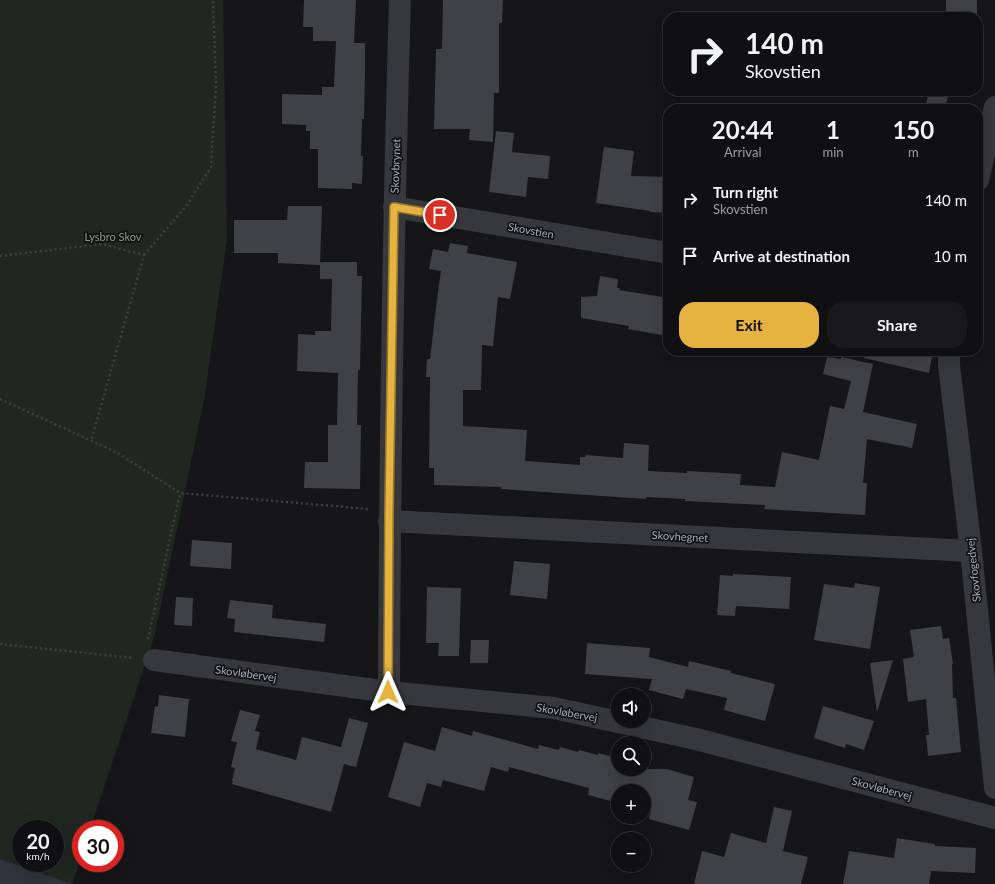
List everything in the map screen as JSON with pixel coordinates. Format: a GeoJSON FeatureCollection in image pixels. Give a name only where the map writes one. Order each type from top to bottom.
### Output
{"type":"FeatureCollection","features":[{"type":"Feature","properties":{"kind":"street","name":"Skovbrynet"},"geometry":{"type":"LineString","coordinates":[[388,692],[394,207],[400,0]]}},
{"type":"Feature","properties":{"kind":"street"},"geometry":{"type":"LineString","coordinates":[[983,159],[995,107]]}},
{"type":"Feature","properties":{"kind":"street","name":"Skovstien"},"geometry":{"type":"LineString","coordinates":[[394,207],[663,252]]}},
{"type":"Feature","properties":{"kind":"street","name":"Skovfogedvej"},"geometry":{"type":"LineString","coordinates":[[949,356],[971,551],[995,788]]}},
{"type":"Feature","properties":{"kind":"street","name":"Skovhegnet"},"geometry":{"type":"LineString","coordinates":[[389,516],[971,551]]}},
{"type":"Feature","properties":{"kind":"street","name":"Skovløbervej"},"geometry":{"type":"LineString","coordinates":[[149,659],[388,692],[554,708],[696,739],[995,818]]}},
{"type":"Feature","properties":{"kind":"path"},"geometry":{"type":"LineString","coordinates":[[91,441],[144,255],[187,205],[211,167],[216,85],[212,0]]}},
{"type":"Feature","properties":{"kind":"path"},"geometry":{"type":"LineString","coordinates":[[0,256],[102,244],[144,255]]}},
{"type":"Feature","properties":{"kind":"path"},"geometry":{"type":"LineString","coordinates":[[0,399],[118,453],[180,493],[389,516]]}},
{"type":"Feature","properties":{"kind":"path"},"geometry":{"type":"LineString","coordinates":[[0,644],[149,659],[180,493]]}},
{"type":"Feature","properties":{"kind":"green space","name":"Lysbro Skov"},"geometry":{"type":"Polygon","coordinates":[[[0,0],[223,0],[227,240],[204,400],[155,634],[93,820],[72,820],[72,872],[76,872],[72,884],[37,872],[64,872],[64,820],[12,820],[12,863],[0,859],[0,0]]]}},
{"type":"Feature","properties":{"kind":"shaded area"},"geometry":{"type":"Polygon","coordinates":[[[0,859],[12,863],[12,872],[37,872],[72,884],[0,884],[0,859]]]}},
{"type":"Feature","properties":{"kind":"building"},"geometry":{"type":"Polygon","coordinates":[[[304,0],[356,0],[354,43],[365,43],[365,73],[364,119],[362,119],[361,156],[363,156],[362,184],[352,183],[352,189],[318,188],[318,149],[310,149],[310,131],[306,131],[306,125],[282,124],[282,94],[322,95],[322,87],[334,87],[336,41],[313,41],[313,27],[303,27],[304,0]]]}},
{"type":"Feature","properties":{"kind":"building"},"geometry":{"type":"Polygon","coordinates":[[[443,0],[503,0],[502,23],[499,23],[499,93],[494,93],[493,142],[469,140],[470,129],[434,129],[436,49],[442,49],[443,0]]]}},
{"type":"Feature","properties":{"kind":"building"},"geometry":{"type":"Polygon","coordinates":[[[946,0],[977,0],[977,12],[946,12],[946,0]]]}},
{"type":"Feature","properties":{"kind":"building"},"geometry":{"type":"Polygon","coordinates":[[[928,96],[948,96],[946,104],[926,104],[928,96]]]}},
{"type":"Feature","properties":{"kind":"building"},"geometry":{"type":"Polygon","coordinates":[[[496,131],[514,133],[512,152],[550,156],[548,179],[528,177],[526,197],[489,192],[496,131]]]}},
{"type":"Feature","properties":{"kind":"building"},"geometry":{"type":"Polygon","coordinates":[[[604,147],[634,151],[631,176],[663,177],[663,213],[596,203],[604,147]]]}},
{"type":"Feature","properties":{"kind":"building"},"geometry":{"type":"Polygon","coordinates":[[[288,206],[322,206],[320,265],[278,263],[278,253],[234,253],[234,220],[287,220],[288,206]]]}},
{"type":"Feature","properties":{"kind":"building"},"geometry":{"type":"Polygon","coordinates":[[[450,243],[468,246],[467,253],[517,262],[510,299],[498,297],[493,346],[482,345],[481,390],[463,390],[463,426],[527,430],[525,461],[580,465],[580,457],[585,457],[586,455],[623,458],[624,443],[649,445],[648,471],[687,473],[687,471],[741,474],[740,485],[775,487],[782,452],[819,460],[830,406],[844,409],[851,381],[823,374],[827,357],[841,359],[841,357],[873,364],[863,412],[917,424],[912,448],[867,439],[863,483],[867,483],[865,515],[764,509],[765,505],[685,501],[685,499],[646,497],[646,499],[501,489],[501,487],[434,485],[434,468],[429,468],[430,377],[426,377],[427,359],[430,359],[441,271],[429,269],[433,249],[448,252],[450,243]]]}},
{"type":"Feature","properties":{"kind":"building"},"geometry":{"type":"Polygon","coordinates":[[[320,262],[357,262],[357,276],[362,276],[357,425],[361,425],[360,489],[304,488],[305,462],[328,462],[328,425],[337,425],[338,373],[297,371],[298,334],[315,335],[315,331],[331,331],[332,279],[320,279],[320,262]]]}},
{"type":"Feature","properties":{"kind":"building"},"geometry":{"type":"Polygon","coordinates":[[[600,276],[618,279],[617,288],[620,288],[619,290],[663,297],[663,335],[628,329],[629,326],[581,318],[581,297],[597,296],[600,276]]]}},
{"type":"Feature","properties":{"kind":"building"},"geometry":{"type":"Polygon","coordinates":[[[864,356],[932,356],[929,373],[864,358],[864,356]]]}},
{"type":"Feature","properties":{"kind":"building"},"geometry":{"type":"Polygon","coordinates":[[[192,540],[232,543],[231,569],[190,566],[192,540]]]}},
{"type":"Feature","properties":{"kind":"building"},"geometry":{"type":"Polygon","coordinates":[[[514,561],[550,564],[547,599],[510,595],[514,561]]]}},
{"type":"Feature","properties":{"kind":"building"},"geometry":{"type":"Polygon","coordinates":[[[733,574],[791,577],[789,609],[736,606],[735,616],[717,615],[720,575],[733,576],[733,574]]]}},
{"type":"Feature","properties":{"kind":"building"},"geometry":{"type":"Polygon","coordinates":[[[855,583],[880,587],[870,649],[814,640],[824,584],[854,588],[855,583]]]}},
{"type":"Feature","properties":{"kind":"building"},"geometry":{"type":"Polygon","coordinates":[[[427,587],[461,588],[459,656],[438,656],[439,643],[426,643],[427,587]]]}},
{"type":"Feature","properties":{"kind":"building"},"geometry":{"type":"Polygon","coordinates":[[[176,597],[193,598],[192,626],[174,625],[176,597]]]}},
{"type":"Feature","properties":{"kind":"building"},"geometry":{"type":"Polygon","coordinates":[[[230,600],[273,605],[272,618],[326,624],[324,642],[234,632],[235,619],[227,618],[230,600]]]}},
{"type":"Feature","properties":{"kind":"building"},"geometry":{"type":"Polygon","coordinates":[[[941,626],[943,639],[949,638],[953,664],[953,698],[956,698],[961,752],[928,756],[926,735],[929,735],[926,699],[908,702],[903,659],[914,657],[910,630],[941,626]]]}},
{"type":"Feature","properties":{"kind":"building"},"geometry":{"type":"Polygon","coordinates":[[[471,640],[489,640],[488,663],[470,663],[471,640]]]}},
{"type":"Feature","properties":{"kind":"building"},"geometry":{"type":"Polygon","coordinates":[[[587,643],[650,648],[649,657],[688,667],[689,661],[775,684],[765,721],[724,710],[727,698],[686,689],[683,699],[651,691],[651,688],[650,688],[652,679],[585,674],[587,643]]]}},
{"type":"Feature","properties":{"kind":"building"},"geometry":{"type":"Polygon","coordinates":[[[893,660],[877,712],[870,663],[893,660]]]}},
{"type":"Feature","properties":{"kind":"building"},"geometry":{"type":"Polygon","coordinates":[[[159,695],[189,699],[185,737],[151,733],[155,706],[158,707],[159,695]]]}},
{"type":"Feature","properties":{"kind":"building"},"geometry":{"type":"Polygon","coordinates":[[[823,706],[874,721],[864,750],[846,744],[845,748],[814,738],[823,706]]]}},
{"type":"Feature","properties":{"kind":"building"},"geometry":{"type":"Polygon","coordinates":[[[240,710],[260,715],[255,731],[260,732],[256,749],[296,760],[302,737],[341,747],[349,718],[368,723],[356,767],[344,764],[331,812],[232,784],[235,768],[231,767],[237,742],[231,741],[240,710]]]}},
{"type":"Feature","properties":{"kind":"building"},"geometry":{"type":"Polygon","coordinates":[[[442,727],[472,736],[473,731],[538,749],[539,745],[559,750],[560,747],[578,752],[579,750],[598,755],[598,753],[611,756],[611,776],[651,776],[651,769],[667,769],[694,777],[688,800],[697,802],[689,830],[651,820],[651,784],[611,784],[611,801],[588,795],[589,788],[509,767],[508,772],[491,767],[484,791],[443,780],[441,787],[427,783],[420,807],[388,797],[404,742],[435,751],[442,727]]]}},
{"type":"Feature","properties":{"kind":"building"},"geometry":{"type":"Polygon","coordinates":[[[774,807],[792,811],[783,851],[808,857],[801,884],[694,884],[702,851],[724,857],[731,833],[766,843],[774,807]]]}},
{"type":"Feature","properties":{"kind":"building"},"geometry":{"type":"Polygon","coordinates":[[[897,838],[935,844],[935,846],[976,848],[975,873],[931,871],[929,884],[843,884],[849,851],[894,858],[897,838]]]}},
{"type":"Feature","properties":{"kind":"route"},"geometry":{"type":"LineString","coordinates":[[388,692],[389,510],[394,207],[440,215]]}}]}
